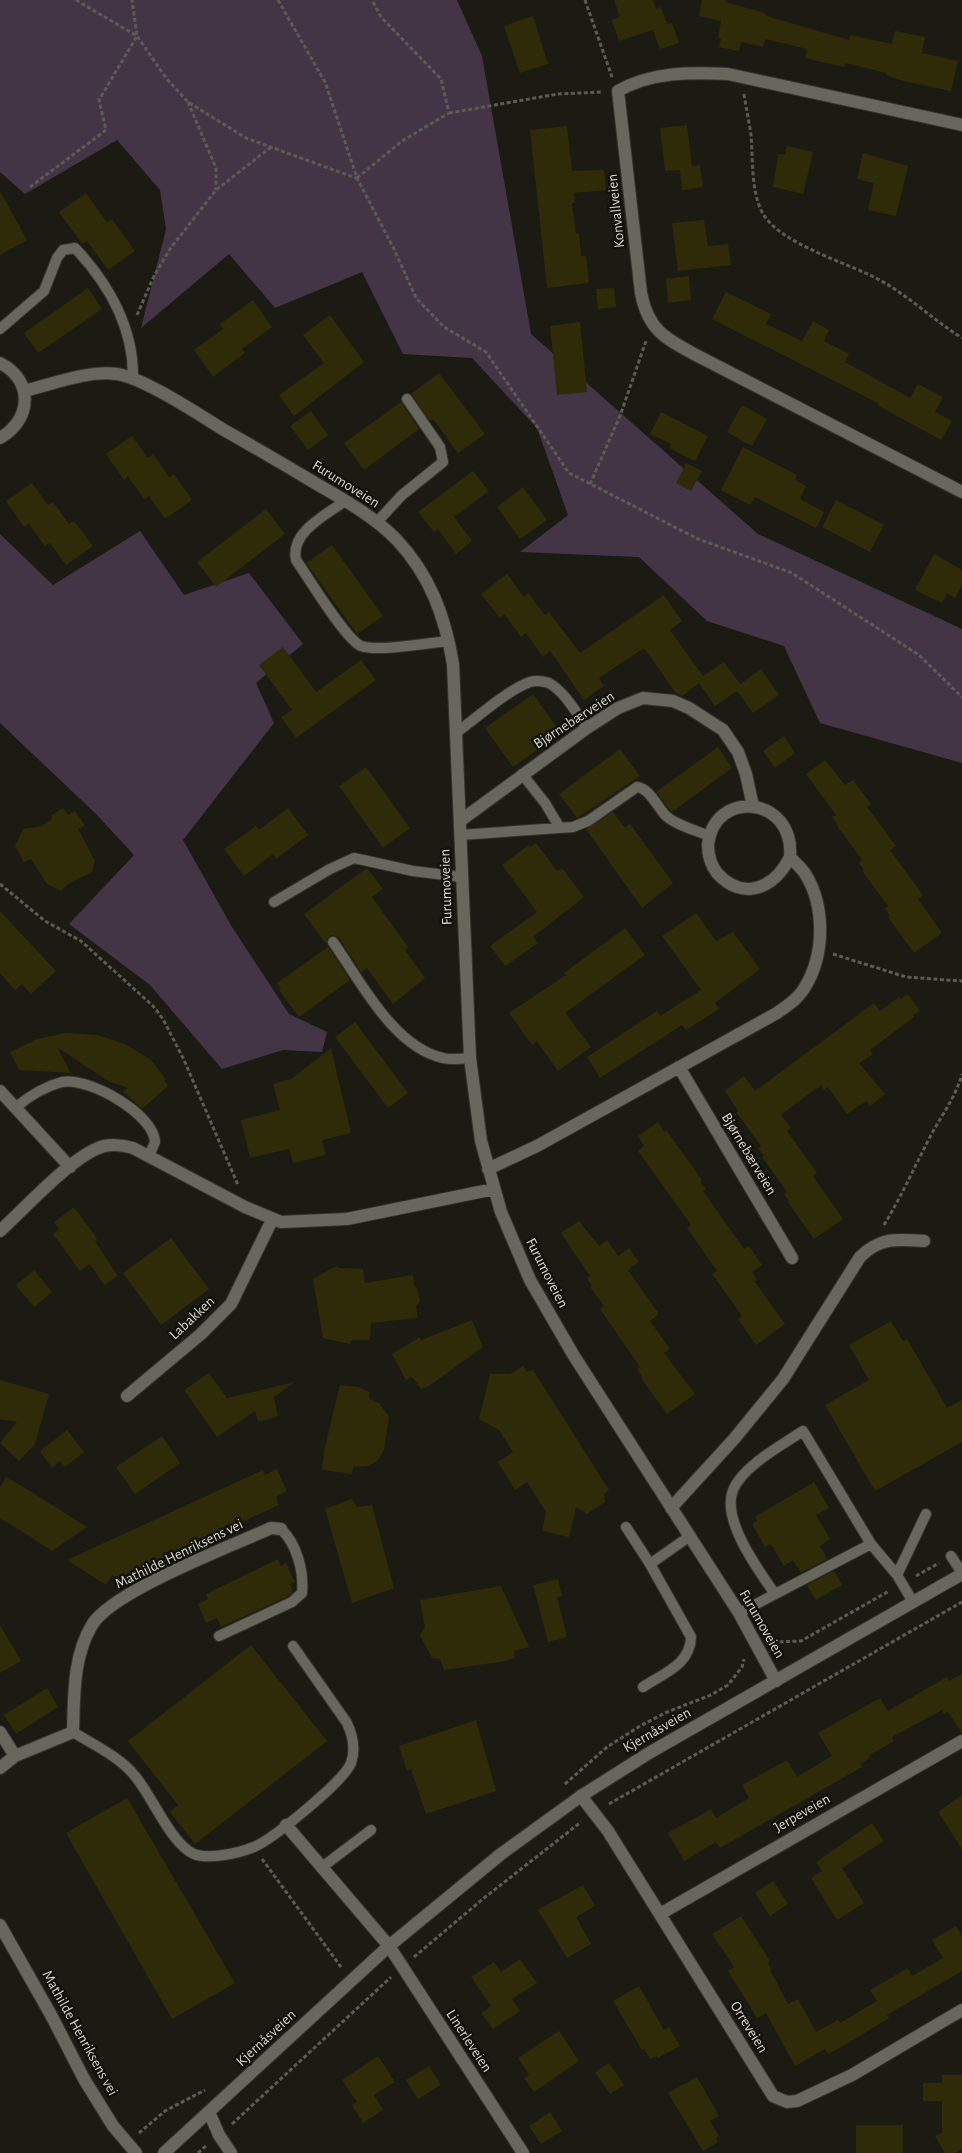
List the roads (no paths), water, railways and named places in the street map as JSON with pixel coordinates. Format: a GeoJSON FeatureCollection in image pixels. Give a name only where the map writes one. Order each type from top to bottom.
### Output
{"type":"FeatureCollection","features":[{"type":"Feature","properties":{"kind":"street","name":"Konvallveien"},"geometry":{"type":"LineString","coordinates":[[962,125],[741,76],[701,72],[668,75],[637,81],[618,91],[641,293],[643,305],[652,324],[660,333],[687,350],[962,492]]}},
{"type":"Feature","properties":{"kind":"street"},"geometry":{"type":"LineString","coordinates":[[0,363],[12,370],[24,391],[23,414],[17,424],[0,438]]}},
{"type":"Feature","properties":{"kind":"street","name":"Furumoveien"},"geometry":{"type":"LineString","coordinates":[[24,391],[104,373],[119,374],[134,379],[170,398],[345,501],[377,522],[396,540],[425,576],[437,600],[449,641],[453,664],[470,1058],[476,1115],[494,1189],[510,1236],[530,1280],[574,1356],[739,1613],[776,1681]]}},
{"type":"Feature","properties":{"kind":"street","name":"Bjørnebærveien"},"geometry":{"type":"LineString","coordinates":[[460,821],[587,728],[618,708],[643,698],[661,698],[689,708],[715,724],[729,737],[738,752],[746,774],[753,806]]}},
{"type":"Feature","properties":{"kind":"street"},"geometry":{"type":"LineString","coordinates":[[753,806],[765,809],[783,823],[789,834],[790,857],[782,872],[770,883],[755,888],[738,888],[724,880],[713,868],[708,852],[709,836],[714,825],[731,810],[753,806]]}},
{"type":"Feature","properties":{"kind":"street"},"geometry":{"type":"LineString","coordinates":[[488,1169],[537,1146],[679,1068],[792,1002],[810,978],[818,949],[821,926],[814,894],[805,874],[790,857]]}},
{"type":"Feature","properties":{"kind":"street","name":"Bjørnebærveien"},"geometry":{"type":"LineString","coordinates":[[679,1068],[792,1258]]}},
{"type":"Feature","properties":{"kind":"street"},"geometry":{"type":"LineString","coordinates":[[0,1091],[70,1167]]}},
{"type":"Feature","properties":{"kind":"street"},"geometry":{"type":"LineString","coordinates":[[0,1231],[70,1167],[96,1149],[116,1144],[133,1148],[272,1220],[297,1223],[347,1219],[494,1189]]}},
{"type":"Feature","properties":{"kind":"street","name":"Labakken"},"geometry":{"type":"LineString","coordinates":[[127,1396],[201,1334],[231,1304],[272,1220]]}},
{"type":"Feature","properties":{"kind":"street"},"geometry":{"type":"LineString","coordinates":[[671,1508],[734,1439],[783,1379],[838,1289],[868,1248],[879,1242],[901,1239],[924,1240]]}},
{"type":"Feature","properties":{"kind":"street","name":"Mathilde Henriksens vei"},"geometry":{"type":"LineString","coordinates":[[73,1732],[77,1670],[86,1637],[101,1614],[126,1595],[271,1528],[281,1529]]}},
{"type":"Feature","properties":{"kind":"street","name":"Kjernåsveien"},"geometry":{"type":"LineString","coordinates":[[164,2153],[389,1946],[501,1854],[581,1796],[650,1753],[962,1573]]}},
{"type":"Feature","properties":{"kind":"street"},"geometry":{"type":"LineString","coordinates":[[0,1732],[15,1756]]}},
{"type":"Feature","properties":{"kind":"street"},"geometry":{"type":"LineString","coordinates":[[0,1768],[15,1756],[73,1732]]}},
{"type":"Feature","properties":{"kind":"street","name":"Jerpeveien"},"geometry":{"type":"LineString","coordinates":[[660,1914],[962,1741]]}},
{"type":"Feature","properties":{"kind":"street","name":"Orreveien"},"geometry":{"type":"LineString","coordinates":[[581,1796],[608,1831],[773,2096],[779,2100],[797,2101],[844,2078],[962,2010]]}},
{"type":"Feature","properties":{"kind":"street"},"geometry":{"type":"LineString","coordinates":[[286,1825],[389,1946]]}},
{"type":"Feature","properties":{"kind":"street","name":"Mathilde Henriksens vei"},"geometry":{"type":"LineString","coordinates":[[0,1925],[34,1984],[84,2079],[113,2126],[136,2153]]}},
{"type":"Feature","properties":{"kind":"street","name":"Linerleveien"},"geometry":{"type":"LineString","coordinates":[[389,1946],[523,2153]]}},
{"type":"Feature","properties":{"kind":"street"},"geometry":{"type":"LineString","coordinates":[[209,2112],[218,2135],[231,2153]]}},
{"type":"Feature","properties":{"kind":"lane"},"geometry":{"type":"LineString","coordinates":[[0,329],[44,291],[57,258],[63,250],[73,247],[84,257],[111,295],[125,324],[134,361],[134,379]]}},
{"type":"Feature","properties":{"kind":"lane"},"geometry":{"type":"LineString","coordinates":[[377,522],[402,495],[443,462],[440,447],[407,399]]}},
{"type":"Feature","properties":{"kind":"lane"},"geometry":{"type":"LineString","coordinates":[[345,501],[301,535],[294,551],[296,560],[346,632],[358,644],[374,648],[449,641]]}},
{"type":"Feature","properties":{"kind":"lane"},"geometry":{"type":"LineString","coordinates":[[456,733],[516,689],[539,680],[550,684],[563,696],[587,728]]}},
{"type":"Feature","properties":{"kind":"lane"},"geometry":{"type":"LineString","coordinates":[[522,774],[545,803],[560,828]]}},
{"type":"Feature","properties":{"kind":"lane"},"geometry":{"type":"LineString","coordinates":[[460,835],[560,828],[582,824],[637,787],[641,787],[667,817],[709,836]]}},
{"type":"Feature","properties":{"kind":"lane"},"geometry":{"type":"LineString","coordinates":[[274,902],[330,868],[354,858],[413,871],[461,877]]}},
{"type":"Feature","properties":{"kind":"lane"},"geometry":{"type":"LineString","coordinates":[[334,942],[383,1014],[405,1038],[416,1046],[441,1058],[470,1058]]}},
{"type":"Feature","properties":{"kind":"lane"},"geometry":{"type":"LineString","coordinates":[[15,1108],[46,1088],[62,1082],[94,1086],[106,1092],[150,1125],[155,1142],[149,1156]]}},
{"type":"Feature","properties":{"kind":"lane"},"geometry":{"type":"LineString","coordinates":[[775,1594],[740,1540],[732,1513],[732,1491],[745,1473],[775,1449],[803,1431],[871,1544],[900,1579],[912,1602]]}},
{"type":"Feature","properties":{"kind":"lane"},"geometry":{"type":"LineString","coordinates":[[900,1579],[926,1514]]}},
{"type":"Feature","properties":{"kind":"lane"},"geometry":{"type":"LineString","coordinates":[[626,1527],[650,1564],[686,1626],[690,1637],[690,1649],[680,1664],[642,1687]]}},
{"type":"Feature","properties":{"kind":"lane"},"geometry":{"type":"LineString","coordinates":[[219,1636],[292,1602],[302,1592],[303,1582],[300,1567],[293,1546],[281,1529]]}},
{"type":"Feature","properties":{"kind":"lane"},"geometry":{"type":"LineString","coordinates":[[650,1564],[690,1536]]}},
{"type":"Feature","properties":{"kind":"lane"},"geometry":{"type":"LineString","coordinates":[[739,1613],[871,1544]]}},
{"type":"Feature","properties":{"kind":"lane"},"geometry":{"type":"LineString","coordinates":[[951,1556],[962,1573]]}},
{"type":"Feature","properties":{"kind":"lane"},"geometry":{"type":"LineString","coordinates":[[73,1732],[130,1771],[147,1792],[176,1839],[194,1854],[208,1858],[254,1847],[286,1825],[341,1778],[350,1765],[354,1752],[353,1736],[347,1723],[294,1646]]}},
{"type":"Feature","properties":{"kind":"lane"},"geometry":{"type":"LineString","coordinates":[[321,1868],[371,1830]]}}]}
